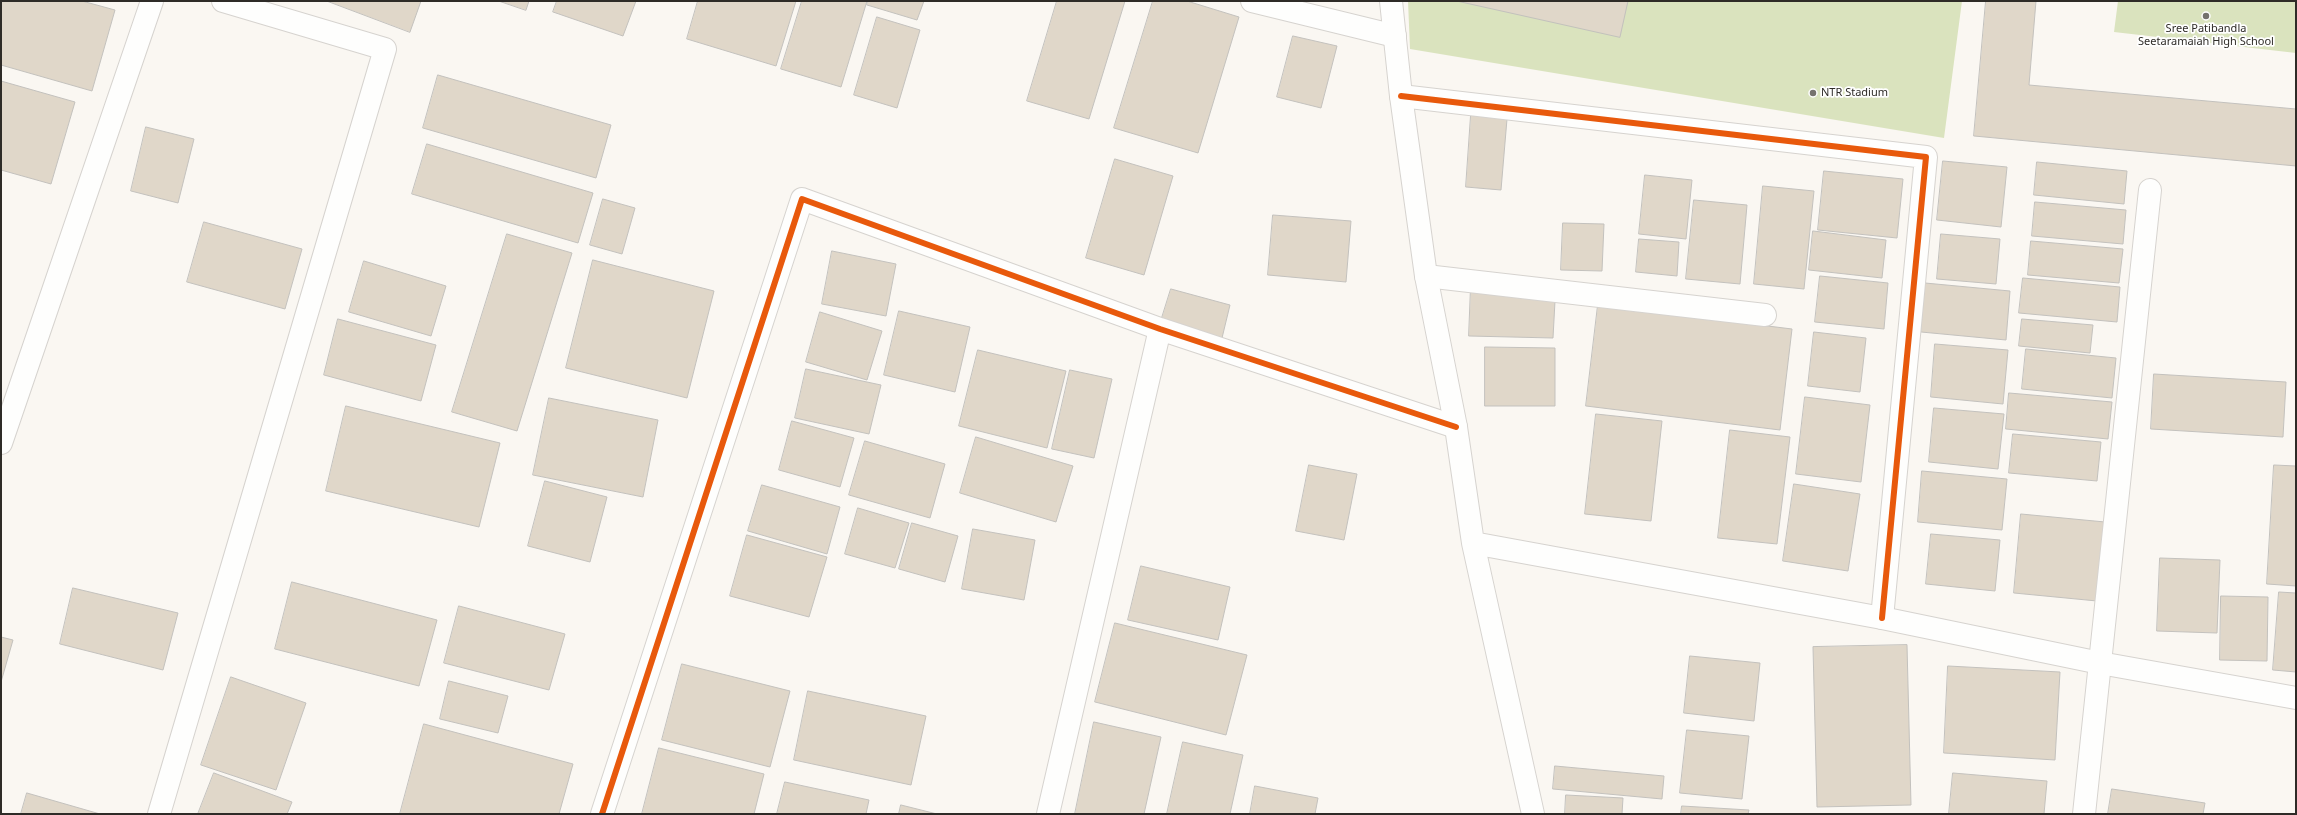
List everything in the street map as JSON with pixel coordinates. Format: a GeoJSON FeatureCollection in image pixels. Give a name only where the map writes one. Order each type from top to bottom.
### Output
{"type":"FeatureCollection","features":[{"type":"Feature","properties":{"kind":"street"},"geometry":{"type":"LineString","coordinates":[[1,443],[152,1]]}},
{"type":"Feature","properties":{"kind":"street"},"geometry":{"type":"LineString","coordinates":[[159,814],[385,49],[223,1]]}},
{"type":"Feature","properties":{"kind":"street"},"geometry":{"type":"LineString","coordinates":[[1252,1],[1395,36]]}},
{"type":"Feature","properties":{"kind":"street"},"geometry":{"type":"LineString","coordinates":[[1391,1],[1401,96],[1426,276],[1456,428],[1473,543],[1533,814]]}},
{"type":"Feature","properties":{"kind":"street"},"geometry":{"type":"LineString","coordinates":[[1401,96],[1926,157],[1882,618]]}},
{"type":"Feature","properties":{"kind":"street"},"geometry":{"type":"LineString","coordinates":[[2084,814],[2150,190]]}},
{"type":"Feature","properties":{"kind":"street"},"geometry":{"type":"LineString","coordinates":[[602,814],[802,199],[1160,329],[1456,428]]}},
{"type":"Feature","properties":{"kind":"street"},"geometry":{"type":"LineString","coordinates":[[1426,276],[1765,315]]}},
{"type":"Feature","properties":{"kind":"street"},"geometry":{"type":"LineString","coordinates":[[1048,814],[1160,329]]}},
{"type":"Feature","properties":{"kind":"street"},"geometry":{"type":"LineString","coordinates":[[1473,543],[1882,618],[2100,662],[2296,698]]}},
{"type":"Feature","properties":{"kind":"green space","name":"NTR Stadium"},"geometry":{"type":"Polygon","coordinates":[[[1408,1],[1962,1],[1944,138],[1410,49],[1408,1]]]}},
{"type":"Feature","properties":{"kind":"green space","name":"Sree Patibandla Seetaramaiah High School"},"geometry":{"type":"Polygon","coordinates":[[[2118,1],[2296,1],[2296,53],[2114,32],[2118,1]]]}},
{"type":"Feature","properties":{"kind":"building"},"geometry":{"type":"Polygon","coordinates":[[[1,1],[82,1],[115,10],[92,91],[1,65],[1,1]]]}},
{"type":"Feature","properties":{"kind":"building"},"geometry":{"type":"Polygon","coordinates":[[[327,1],[421,1],[410,32],[327,1]]]}},
{"type":"Feature","properties":{"kind":"building"},"geometry":{"type":"Polygon","coordinates":[[[499,1],[529,1],[526,10],[499,1]]]}},
{"type":"Feature","properties":{"kind":"building"},"geometry":{"type":"Polygon","coordinates":[[[557,1],[636,1],[623,36],[553,12],[557,1]]]}},
{"type":"Feature","properties":{"kind":"building"},"geometry":{"type":"Polygon","coordinates":[[[698,1],[796,1],[776,66],[687,39],[698,1]]]}},
{"type":"Feature","properties":{"kind":"building"},"geometry":{"type":"Polygon","coordinates":[[[802,1],[867,1],[841,87],[781,69],[802,1]]]}},
{"type":"Feature","properties":{"kind":"building"},"geometry":{"type":"Polygon","coordinates":[[[868,1],[924,1],[917,20],[867,5],[868,1]]]}},
{"type":"Feature","properties":{"kind":"building"},"geometry":{"type":"Polygon","coordinates":[[[1057,1],[1125,1],[1089,119],[1027,101],[1057,1]]]}},
{"type":"Feature","properties":{"kind":"building"},"geometry":{"type":"Polygon","coordinates":[[[1153,1],[1187,1],[1239,17],[1198,153],[1114,128],[1153,1]]]}},
{"type":"Feature","properties":{"kind":"building"},"geometry":{"type":"Polygon","coordinates":[[[1457,1],[1628,1],[1620,37],[1457,1]]]}},
{"type":"Feature","properties":{"kind":"building"},"geometry":{"type":"Polygon","coordinates":[[[1986,1],[2036,1],[2029,85],[2296,109],[2296,166],[1974,136],[1986,1]]]}},
{"type":"Feature","properties":{"kind":"building"},"geometry":{"type":"Polygon","coordinates":[[[877,17],[920,30],[897,108],[854,95],[877,17]]]}},
{"type":"Feature","properties":{"kind":"building"},"geometry":{"type":"Polygon","coordinates":[[[1293,36],[1337,46],[1321,108],[1277,97],[1293,36]]]}},
{"type":"Feature","properties":{"kind":"building"},"geometry":{"type":"Polygon","coordinates":[[[438,75],[611,125],[596,178],[423,128],[438,75]]]}},
{"type":"Feature","properties":{"kind":"building"},"geometry":{"type":"Polygon","coordinates":[[[1,81],[75,102],[51,184],[1,170],[1,81]]]}},
{"type":"Feature","properties":{"kind":"building"},"geometry":{"type":"Polygon","coordinates":[[[1471,115],[1507,119],[1501,190],[1466,187],[1471,115]]]}},
{"type":"Feature","properties":{"kind":"building"},"geometry":{"type":"Polygon","coordinates":[[[146,127],[194,139],[178,203],[131,191],[146,127]]]}},
{"type":"Feature","properties":{"kind":"building"},"geometry":{"type":"Polygon","coordinates":[[[427,144],[593,193],[578,243],[412,194],[427,144]]]}},
{"type":"Feature","properties":{"kind":"building"},"geometry":{"type":"Polygon","coordinates":[[[1115,159],[1173,176],[1144,275],[1086,258],[1115,159]]]}},
{"type":"Feature","properties":{"kind":"building"},"geometry":{"type":"Polygon","coordinates":[[[1943,161],[2007,167],[2001,227],[1937,220],[1943,161]]]}},
{"type":"Feature","properties":{"kind":"building"},"geometry":{"type":"Polygon","coordinates":[[[2037,162],[2127,171],[2124,204],[2034,195],[2037,162]]]}},
{"type":"Feature","properties":{"kind":"building"},"geometry":{"type":"Polygon","coordinates":[[[1824,171],[1903,179],[1897,238],[1818,230],[1824,171]]]}},
{"type":"Feature","properties":{"kind":"building"},"geometry":{"type":"Polygon","coordinates":[[[1645,175],[1692,180],[1686,239],[1639,234],[1645,175]]]}},
{"type":"Feature","properties":{"kind":"building"},"geometry":{"type":"Polygon","coordinates":[[[1763,186],[1814,191],[1804,289],[1754,284],[1763,186]]]}},
{"type":"Feature","properties":{"kind":"building"},"geometry":{"type":"Polygon","coordinates":[[[603,199],[635,208],[622,254],[590,245],[603,199]]]}},
{"type":"Feature","properties":{"kind":"building"},"geometry":{"type":"Polygon","coordinates":[[[1694,200],[1747,205],[1740,284],[1686,279],[1694,200]]]}},
{"type":"Feature","properties":{"kind":"building"},"geometry":{"type":"Polygon","coordinates":[[[2035,202],[2126,210],[2123,244],[2032,236],[2035,202]]]}},
{"type":"Feature","properties":{"kind":"building"},"geometry":{"type":"Polygon","coordinates":[[[1273,215],[1351,221],[1346,282],[1268,275],[1273,215]]]}},
{"type":"Feature","properties":{"kind":"building"},"geometry":{"type":"Polygon","coordinates":[[[204,222],[302,249],[285,309],[187,282],[204,222]]]}},
{"type":"Feature","properties":{"kind":"building"},"geometry":{"type":"Polygon","coordinates":[[[1563,223],[1604,224],[1602,271],[1561,270],[1563,223]]]}},
{"type":"Feature","properties":{"kind":"building"},"geometry":{"type":"Polygon","coordinates":[[[1813,231],[1886,240],[1882,278],[1809,270],[1813,231]]]}},
{"type":"Feature","properties":{"kind":"building"},"geometry":{"type":"Polygon","coordinates":[[[507,234],[572,253],[517,431],[452,412],[507,234]]]}},
{"type":"Feature","properties":{"kind":"building"},"geometry":{"type":"Polygon","coordinates":[[[1941,234],[2000,239],[1996,284],[1937,279],[1941,234]]]}},
{"type":"Feature","properties":{"kind":"building"},"geometry":{"type":"Polygon","coordinates":[[[1639,239],[1679,242],[1677,276],[1636,272],[1639,239]]]}},
{"type":"Feature","properties":{"kind":"building"},"geometry":{"type":"Polygon","coordinates":[[[2031,241],[2123,249],[2119,283],[2028,275],[2031,241]]]}},
{"type":"Feature","properties":{"kind":"building"},"geometry":{"type":"Polygon","coordinates":[[[832,251],[896,264],[886,316],[822,304],[832,251]]]}},
{"type":"Feature","properties":{"kind":"building"},"geometry":{"type":"Polygon","coordinates":[[[593,260],[714,291],[687,398],[566,368],[593,260]]]}},
{"type":"Feature","properties":{"kind":"building"},"geometry":{"type":"Polygon","coordinates":[[[364,261],[446,286],[431,336],[349,312],[364,261]]]}},
{"type":"Feature","properties":{"kind":"building"},"geometry":{"type":"Polygon","coordinates":[[[1820,276],[1888,283],[1884,329],[1815,322],[1820,276]]]}},
{"type":"Feature","properties":{"kind":"building"},"geometry":{"type":"Polygon","coordinates":[[[2023,278],[2120,287],[2117,322],[2019,313],[2023,278]]]}},
{"type":"Feature","properties":{"kind":"building"},"geometry":{"type":"Polygon","coordinates":[[[1925,283],[2010,291],[2006,340],[1921,332],[1925,283]]]}},
{"type":"Feature","properties":{"kind":"building"},"geometry":{"type":"Polygon","coordinates":[[[1471,285],[1555,301],[1553,338],[1469,336],[1471,285]]]}},
{"type":"Feature","properties":{"kind":"building"},"geometry":{"type":"Polygon","coordinates":[[[1171,289],[1230,305],[1222,338],[1161,321],[1171,289]]]}},
{"type":"Feature","properties":{"kind":"building"},"geometry":{"type":"Polygon","coordinates":[[[1598,305],[1792,329],[1780,430],[1586,406],[1598,305]]]}},
{"type":"Feature","properties":{"kind":"building"},"geometry":{"type":"Polygon","coordinates":[[[899,311],[970,327],[955,392],[884,375],[899,311]]]}},
{"type":"Feature","properties":{"kind":"building"},"geometry":{"type":"Polygon","coordinates":[[[820,312],[882,331],[867,380],[806,362],[820,312]]]}},
{"type":"Feature","properties":{"kind":"building"},"geometry":{"type":"Polygon","coordinates":[[[338,319],[436,345],[421,401],[324,375],[338,319]]]}},
{"type":"Feature","properties":{"kind":"building"},"geometry":{"type":"Polygon","coordinates":[[[2022,319],[2093,325],[2090,353],[2019,346],[2022,319]]]}},
{"type":"Feature","properties":{"kind":"building"},"geometry":{"type":"Polygon","coordinates":[[[1814,332],[1866,338],[1860,392],[1808,386],[1814,332]]]}},
{"type":"Feature","properties":{"kind":"building"},"geometry":{"type":"Polygon","coordinates":[[[1935,344],[2008,350],[2003,404],[1931,397],[1935,344]]]}},
{"type":"Feature","properties":{"kind":"building"},"geometry":{"type":"Polygon","coordinates":[[[1485,347],[1555,348],[1555,406],[1485,406],[1485,347]]]}},
{"type":"Feature","properties":{"kind":"building"},"geometry":{"type":"Polygon","coordinates":[[[2026,349],[2116,358],[2112,398],[2022,389],[2026,349]]]}},
{"type":"Feature","properties":{"kind":"building"},"geometry":{"type":"Polygon","coordinates":[[[978,350],[1066,371],[1047,448],[959,426],[978,350]]]}},
{"type":"Feature","properties":{"kind":"building"},"geometry":{"type":"Polygon","coordinates":[[[806,369],[881,385],[869,434],[795,418],[806,369]]]}},
{"type":"Feature","properties":{"kind":"building"},"geometry":{"type":"Polygon","coordinates":[[[1070,370],[1112,379],[1094,458],[1052,449],[1070,370]]]}},
{"type":"Feature","properties":{"kind":"building"},"geometry":{"type":"Polygon","coordinates":[[[2154,374],[2286,382],[2283,437],[2151,429],[2154,374]]]}},
{"type":"Feature","properties":{"kind":"building"},"geometry":{"type":"Polygon","coordinates":[[[2009,393],[2112,402],[2108,439],[2006,429],[2009,393]]]}},
{"type":"Feature","properties":{"kind":"building"},"geometry":{"type":"Polygon","coordinates":[[[1805,397],[1870,405],[1861,482],[1796,474],[1805,397]]]}},
{"type":"Feature","properties":{"kind":"building"},"geometry":{"type":"Polygon","coordinates":[[[549,398],[658,420],[643,497],[533,475],[549,398]]]}},
{"type":"Feature","properties":{"kind":"building"},"geometry":{"type":"Polygon","coordinates":[[[346,406],[500,443],[479,527],[326,491],[346,406]]]}},
{"type":"Feature","properties":{"kind":"building"},"geometry":{"type":"Polygon","coordinates":[[[1934,408],[2004,414],[1998,469],[1929,462],[1934,408]]]}},
{"type":"Feature","properties":{"kind":"building"},"geometry":{"type":"Polygon","coordinates":[[[1596,414],[1662,421],[1651,521],[1585,514],[1596,414]]]}},
{"type":"Feature","properties":{"kind":"building"},"geometry":{"type":"Polygon","coordinates":[[[792,421],[854,438],[840,487],[779,470],[792,421]]]}},
{"type":"Feature","properties":{"kind":"building"},"geometry":{"type":"Polygon","coordinates":[[[1730,430],[1790,437],[1777,544],[1718,538],[1730,430]]]}},
{"type":"Feature","properties":{"kind":"building"},"geometry":{"type":"Polygon","coordinates":[[[2013,434],[2101,442],[2097,481],[2009,473],[2013,434]]]}},
{"type":"Feature","properties":{"kind":"building"},"geometry":{"type":"Polygon","coordinates":[[[976,437],[1073,466],[1056,522],[960,493],[976,437]]]}},
{"type":"Feature","properties":{"kind":"building"},"geometry":{"type":"Polygon","coordinates":[[[865,441],[945,464],[930,518],[849,495],[865,441]]]}},
{"type":"Feature","properties":{"kind":"building"},"geometry":{"type":"Polygon","coordinates":[[[1309,465],[1357,474],[1344,540],[1296,531],[1309,465]]]}},
{"type":"Feature","properties":{"kind":"building"},"geometry":{"type":"Polygon","coordinates":[[[2274,465],[2296,466],[2296,586],[2267,584],[2274,465]]]}},
{"type":"Feature","properties":{"kind":"building"},"geometry":{"type":"Polygon","coordinates":[[[1922,471],[2007,479],[2002,530],[1918,522],[1922,471]]]}},
{"type":"Feature","properties":{"kind":"building"},"geometry":{"type":"Polygon","coordinates":[[[545,481],[607,497],[590,562],[528,546],[545,481]]]}},
{"type":"Feature","properties":{"kind":"building"},"geometry":{"type":"Polygon","coordinates":[[[1794,484],[1860,494],[1848,571],[1783,561],[1794,484]]]}},
{"type":"Feature","properties":{"kind":"building"},"geometry":{"type":"Polygon","coordinates":[[[762,485],[840,507],[827,554],[748,531],[762,485]]]}},
{"type":"Feature","properties":{"kind":"building"},"geometry":{"type":"Polygon","coordinates":[[[858,508],[909,523],[895,568],[845,554],[858,508]]]}},
{"type":"Feature","properties":{"kind":"building"},"geometry":{"type":"Polygon","coordinates":[[[2021,514],[2105,522],[2097,601],[2014,593],[2021,514]]]}},
{"type":"Feature","properties":{"kind":"building"},"geometry":{"type":"Polygon","coordinates":[[[912,523],[958,536],[945,582],[899,569],[912,523]]]}},
{"type":"Feature","properties":{"kind":"building"},"geometry":{"type":"Polygon","coordinates":[[[973,529],[1035,540],[1024,600],[962,589],[973,529]]]}},
{"type":"Feature","properties":{"kind":"building"},"geometry":{"type":"Polygon","coordinates":[[[1931,534],[2000,540],[1995,591],[1926,584],[1931,534]]]}},
{"type":"Feature","properties":{"kind":"building"},"geometry":{"type":"Polygon","coordinates":[[[747,535],[827,557],[809,617],[730,596],[747,535]]]}},
{"type":"Feature","properties":{"kind":"building"},"geometry":{"type":"Polygon","coordinates":[[[2160,558],[2220,560],[2217,633],[2157,631],[2160,558]]]}},
{"type":"Feature","properties":{"kind":"building"},"geometry":{"type":"Polygon","coordinates":[[[1141,566],[1230,587],[1218,640],[1128,620],[1141,566]]]}},
{"type":"Feature","properties":{"kind":"building"},"geometry":{"type":"Polygon","coordinates":[[[292,582],[437,620],[419,686],[275,649],[292,582]]]}},
{"type":"Feature","properties":{"kind":"building"},"geometry":{"type":"Polygon","coordinates":[[[73,588],[178,613],[163,670],[60,644],[73,588]]]}},
{"type":"Feature","properties":{"kind":"building"},"geometry":{"type":"Polygon","coordinates":[[[2279,592],[2296,593],[2296,672],[2273,670],[2279,592]]]}},
{"type":"Feature","properties":{"kind":"building"},"geometry":{"type":"Polygon","coordinates":[[[2221,596],[2268,597],[2267,661],[2220,660],[2221,596]]]}},
{"type":"Feature","properties":{"kind":"building"},"geometry":{"type":"Polygon","coordinates":[[[459,606],[565,634],[549,690],[444,663],[459,606]]]}},
{"type":"Feature","properties":{"kind":"building"},"geometry":{"type":"Polygon","coordinates":[[[1115,623],[1247,655],[1226,735],[1095,702],[1115,623]]]}},
{"type":"Feature","properties":{"kind":"building"},"geometry":{"type":"Polygon","coordinates":[[[1,637],[13,640],[1,682],[1,637]]]}},
{"type":"Feature","properties":{"kind":"building"},"geometry":{"type":"Polygon","coordinates":[[[1907,645],[1911,805],[1817,807],[1813,647],[1907,645]]]}},
{"type":"Feature","properties":{"kind":"building"},"geometry":{"type":"Polygon","coordinates":[[[1690,656],[1760,663],[1754,721],[1684,713],[1690,656]]]}},
{"type":"Feature","properties":{"kind":"building"},"geometry":{"type":"Polygon","coordinates":[[[682,664],[790,691],[770,767],[662,740],[682,664]]]}},
{"type":"Feature","properties":{"kind":"building"},"geometry":{"type":"Polygon","coordinates":[[[1948,666],[2060,672],[2055,760],[1944,753],[1948,666]]]}},
{"type":"Feature","properties":{"kind":"building"},"geometry":{"type":"Polygon","coordinates":[[[231,677],[306,703],[276,790],[201,765],[231,677]]]}},
{"type":"Feature","properties":{"kind":"building"},"geometry":{"type":"Polygon","coordinates":[[[449,681],[508,696],[498,733],[440,719],[449,681]]]}},
{"type":"Feature","properties":{"kind":"building"},"geometry":{"type":"Polygon","coordinates":[[[808,691],[926,716],[911,785],[794,760],[808,691]]]}},
{"type":"Feature","properties":{"kind":"building"},"geometry":{"type":"Polygon","coordinates":[[[1094,722],[1161,737],[1144,814],[1075,814],[1094,722]]]}},
{"type":"Feature","properties":{"kind":"building"},"geometry":{"type":"Polygon","coordinates":[[[424,724],[573,764],[559,814],[400,814],[424,724]]]}},
{"type":"Feature","properties":{"kind":"building"},"geometry":{"type":"Polygon","coordinates":[[[1687,730],[1749,736],[1742,799],[1680,793],[1687,730]]]}},
{"type":"Feature","properties":{"kind":"building"},"geometry":{"type":"Polygon","coordinates":[[[1183,742],[1243,755],[1230,814],[1167,814],[1183,742]]]}},
{"type":"Feature","properties":{"kind":"building"},"geometry":{"type":"Polygon","coordinates":[[[659,748],[764,774],[754,814],[642,814],[659,748]]]}},
{"type":"Feature","properties":{"kind":"building"},"geometry":{"type":"Polygon","coordinates":[[[1555,766],[1664,776],[1662,799],[1553,789],[1555,766]]]}},
{"type":"Feature","properties":{"kind":"building"},"geometry":{"type":"Polygon","coordinates":[[[214,773],[292,802],[287,814],[198,814],[214,773]]]}},
{"type":"Feature","properties":{"kind":"building"},"geometry":{"type":"Polygon","coordinates":[[[1953,773],[2047,781],[2044,814],[1949,814],[1953,773]]]}},
{"type":"Feature","properties":{"kind":"building"},"geometry":{"type":"Polygon","coordinates":[[[785,782],[869,800],[866,814],[777,814],[785,782]]]}},
{"type":"Feature","properties":{"kind":"building"},"geometry":{"type":"Polygon","coordinates":[[[1255,786],[1318,798],[1315,814],[1250,814],[1255,786]]]}},
{"type":"Feature","properties":{"kind":"building"},"geometry":{"type":"Polygon","coordinates":[[[2112,789],[2205,803],[2203,814],[2108,814],[2112,789]]]}},
{"type":"Feature","properties":{"kind":"building"},"geometry":{"type":"Polygon","coordinates":[[[27,793],[100,814],[21,814],[27,793]]]}},
{"type":"Feature","properties":{"kind":"building"},"geometry":{"type":"Polygon","coordinates":[[[1566,795],[1623,798],[1622,814],[1565,814],[1566,795]]]}},
{"type":"Feature","properties":{"kind":"building"},"geometry":{"type":"Polygon","coordinates":[[[901,805],[937,814],[899,814],[901,805]]]}},
{"type":"Feature","properties":{"kind":"building"},"geometry":{"type":"Polygon","coordinates":[[[1682,806],[1749,810],[1748,814],[1681,814],[1682,806]]]}},
{"type":"Feature","properties":{"kind":"cycle path"},"geometry":{"type":"LineString","coordinates":[[1401,96],[1926,157],[1882,618]]}},
{"type":"Feature","properties":{"kind":"cycle path"},"geometry":{"type":"LineString","coordinates":[[602,814],[802,199],[1160,329],[1456,427]]}},
{"type":"Feature","properties":{"kind":"place","name":"Sree Patibandla Seetaramaiah High School"},"geometry":{"type":"Point","coordinates":[2206,16]}},
{"type":"Feature","properties":{"kind":"place","name":"NTR Stadium"},"geometry":{"type":"Point","coordinates":[1813,93]}}]}
